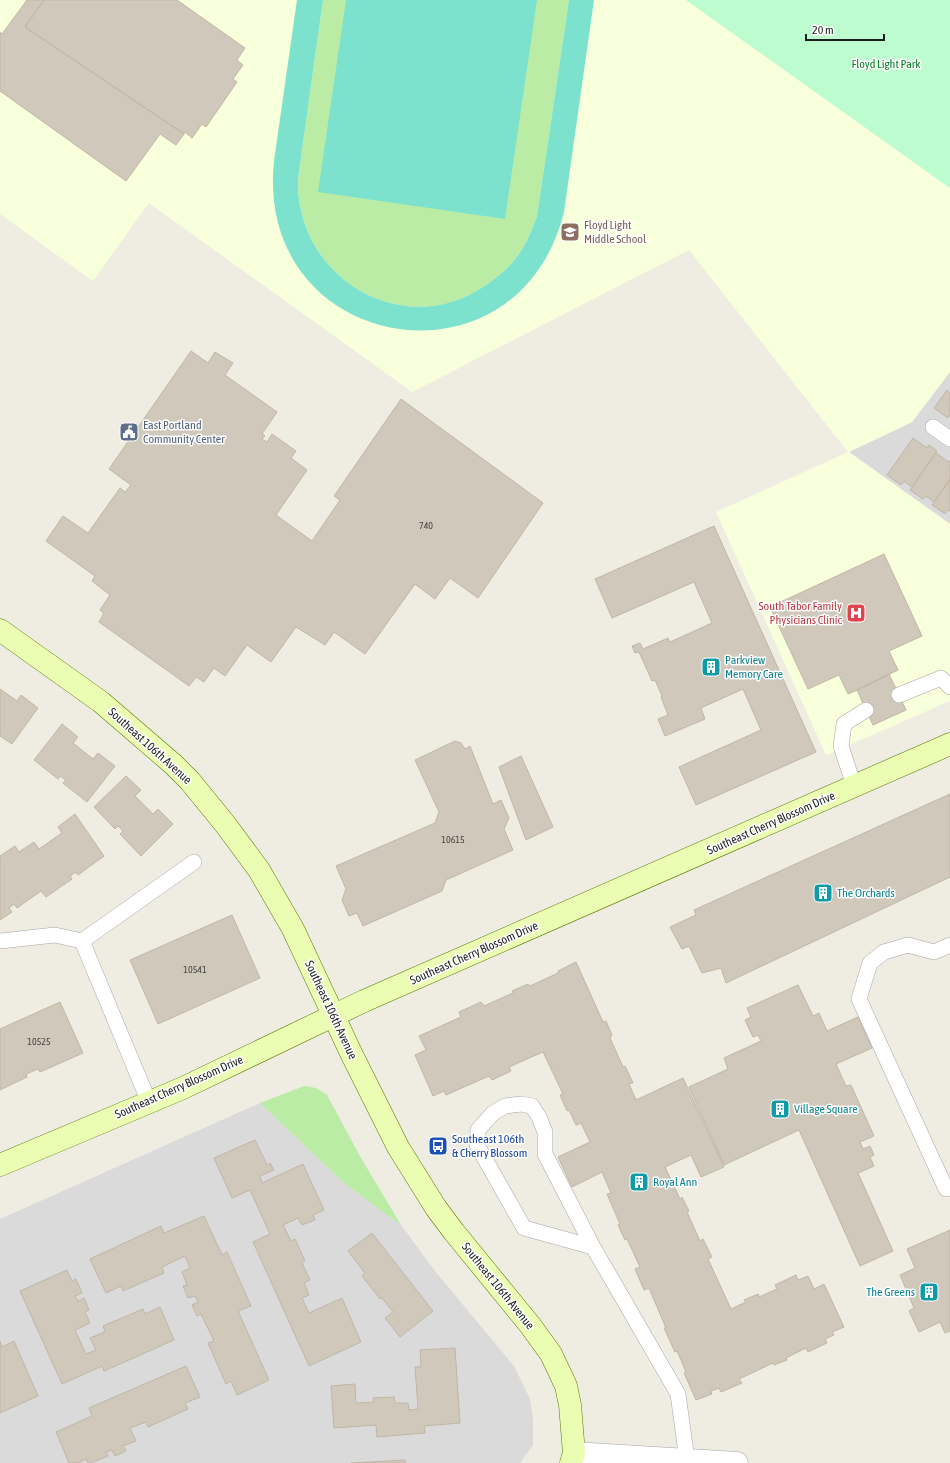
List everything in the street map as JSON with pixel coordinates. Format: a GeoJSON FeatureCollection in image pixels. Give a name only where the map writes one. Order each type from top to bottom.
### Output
{"type":"FeatureCollection","features":[{"type":"Feature","properties":{"kind":"main road","name":"Southeast 106th Avenue"},"geometry":{"type":"LineString","coordinates":[[0,630],[106,706],[157,750],[190,782],[243,847],[270,887],[293,929],[386,1126],[408,1164],[436,1208],[454,1232],[543,1341],[551,1354],[566,1386],[570,1405],[572,1458]]}},
{"type":"Feature","properties":{"kind":"main road","name":"Southeast Cherry Blossom Drive"},"geometry":{"type":"LineString","coordinates":[[0,1165],[183,1088],[364,1001],[950,744]]}},
{"type":"Feature","properties":{"kind":"street"},"geometry":{"type":"LineString","coordinates":[[572,1458],[687,1460],[737,1463]]}},
{"type":"Feature","properties":{"kind":"lane"},"geometry":{"type":"LineString","coordinates":[[933,427],[950,439]]}},
{"type":"Feature","properties":{"kind":"lane"},"geometry":{"type":"LineString","coordinates":[[899,695],[941,678],[950,686]]}},
{"type":"Feature","properties":{"kind":"lane"},"geometry":{"type":"LineString","coordinates":[[854,786],[841,746],[844,724],[866,710]]}},
{"type":"Feature","properties":{"kind":"lane"},"geometry":{"type":"LineString","coordinates":[[0,941],[55,935],[82,941],[194,862]]}},
{"type":"Feature","properties":{"kind":"lane"},"geometry":{"type":"LineString","coordinates":[[82,941],[149,1102]]}},
{"type":"Feature","properties":{"kind":"lane"},"geometry":{"type":"LineString","coordinates":[[950,945],[934,952],[908,945],[884,952],[870,963],[859,998],[946,1189],[950,1188]]}},
{"type":"Feature","properties":{"kind":"lane"},"geometry":{"type":"LineString","coordinates":[[593,1247],[524,1228],[477,1145],[478,1130],[492,1114],[505,1106],[521,1104],[532,1106],[539,1117],[545,1132],[545,1154],[593,1247],[678,1394],[687,1460]]}},
{"type":"Feature","properties":{"kind":"shaded area","name":"Floyd Light Middle School"},"geometry":{"type":"Polygon","coordinates":[[[0,0],[686,0],[950,188],[950,372],[912,422],[849,452],[950,524],[950,701],[826,755],[716,512],[848,452],[689,250],[412,392],[149,203],[93,281],[0,214],[0,0]]]}},
{"type":"Feature","properties":{"kind":"shaded area"},"geometry":{"type":"Polygon","coordinates":[[[297,0],[323,0],[298,179],[302,214],[314,245],[334,271],[360,290],[389,303],[421,307],[454,301],[486,285],[508,267],[522,250],[537,216],[569,0],[594,0],[564,212],[538,271],[496,310],[447,328],[394,328],[345,311],[304,276],[279,226],[274,161],[297,0]]]}},
{"type":"Feature","properties":{"kind":"shaded area"},"geometry":{"type":"Polygon","coordinates":[[[346,0],[537,0],[505,219],[318,192],[346,0]]]}},
{"type":"Feature","properties":{"kind":"shaded area"},"geometry":{"type":"Polygon","coordinates":[[[950,372],[950,524],[849,452],[912,422],[950,372]]]}},
{"type":"Feature","properties":{"kind":"shaded area"},"geometry":{"type":"Polygon","coordinates":[[[260,1103],[345,1184],[401,1225],[435,1271],[514,1366],[530,1399],[533,1419],[533,1445],[520,1463],[0,1463],[0,1219],[260,1103]]]}},
{"type":"Feature","properties":{"kind":"green space"},"geometry":{"type":"Polygon","coordinates":[[[323,0],[569,0],[537,216],[522,250],[508,267],[486,285],[454,301],[421,307],[389,303],[360,290],[334,271],[314,245],[302,214],[298,179],[323,0]]]}},
{"type":"Feature","properties":{"kind":"green space","name":"Floyd Light Park"},"geometry":{"type":"Polygon","coordinates":[[[686,0],[950,0],[950,188],[686,0]]]}},
{"type":"Feature","properties":{"kind":"green space"},"geometry":{"type":"Polygon","coordinates":[[[304,1086],[316,1088],[327,1095],[361,1158],[401,1225],[345,1184],[260,1103],[304,1086]]]}},
{"type":"Feature","properties":{"kind":"building"},"geometry":{"type":"Polygon","coordinates":[[[27,0],[44,0],[25,27],[184,134],[176,145],[160,134],[126,181],[0,91],[0,32],[2,34],[27,0]]]}},
{"type":"Feature","properties":{"kind":"building"},"geometry":{"type":"Polygon","coordinates":[[[44,0],[177,0],[245,48],[237,60],[243,65],[233,79],[237,82],[206,127],[202,124],[192,138],[25,27],[44,0]]]}},
{"type":"Feature","properties":{"kind":"building"},"geometry":{"type":"Polygon","coordinates":[[[191,351],[208,363],[215,352],[233,363],[225,375],[277,412],[262,434],[265,436],[262,439],[267,442],[272,434],[296,451],[291,458],[307,470],[276,515],[312,541],[340,500],[334,496],[401,399],[543,503],[478,598],[450,578],[435,599],[415,584],[365,654],[334,632],[325,645],[296,627],[271,662],[247,645],[225,676],[214,668],[204,682],[196,677],[189,686],[99,622],[104,613],[100,610],[110,595],[92,581],[95,576],[46,541],[63,516],[88,533],[120,488],[125,492],[131,485],[109,469],[191,351]]]}},
{"type":"Feature","properties":{"kind":"building"},"geometry":{"type":"Polygon","coordinates":[[[947,390],[950,393],[950,415],[948,418],[934,408],[947,390]]]}},
{"type":"Feature","properties":{"kind":"building"},"geometry":{"type":"Polygon","coordinates":[[[913,438],[927,448],[929,445],[937,451],[912,487],[904,481],[901,485],[887,475],[913,438]]]}},
{"type":"Feature","properties":{"kind":"building"},"geometry":{"type":"Polygon","coordinates":[[[936,453],[949,462],[950,461],[950,479],[934,502],[926,496],[923,499],[910,490],[936,453]]]}},
{"type":"Feature","properties":{"kind":"building"},"geometry":{"type":"Polygon","coordinates":[[[950,479],[950,511],[948,510],[945,514],[932,505],[950,479]]]}},
{"type":"Feature","properties":{"kind":"building","name":"Parkview Memory Care"},"geometry":{"type":"Polygon","coordinates":[[[714,526],[816,752],[696,805],[679,767],[761,730],[743,689],[701,708],[705,719],[665,736],[658,719],[668,715],[661,697],[662,696],[655,680],[652,681],[639,652],[635,653],[632,646],[640,643],[643,649],[668,638],[670,642],[712,623],[694,582],[612,618],[595,579],[714,526]]]}},
{"type":"Feature","properties":{"kind":"building"},"geometry":{"type":"Polygon","coordinates":[[[884,554],[922,636],[889,651],[898,670],[857,690],[848,694],[839,675],[808,689],[770,607],[884,554]]]}},
{"type":"Feature","properties":{"kind":"building"},"geometry":{"type":"Polygon","coordinates":[[[889,674],[906,710],[873,725],[857,690],[889,674]]]}},
{"type":"Feature","properties":{"kind":"building"},"geometry":{"type":"Polygon","coordinates":[[[0,689],[17,701],[21,695],[38,708],[12,744],[0,736],[0,689]]]}},
{"type":"Feature","properties":{"kind":"building"},"geometry":{"type":"Polygon","coordinates":[[[62,724],[78,737],[73,743],[93,759],[98,753],[115,766],[87,802],[63,783],[66,780],[60,776],[58,779],[34,760],[62,724]]]}},
{"type":"Feature","properties":{"kind":"building"},"geometry":{"type":"Polygon","coordinates":[[[455,741],[461,743],[465,749],[470,746],[493,804],[501,800],[509,818],[504,829],[513,850],[446,880],[442,891],[363,926],[357,913],[349,916],[342,900],[346,889],[336,866],[435,823],[439,812],[415,760],[455,741]]]}},
{"type":"Feature","properties":{"kind":"building"},"geometry":{"type":"Polygon","coordinates":[[[521,756],[553,827],[526,840],[499,767],[521,756]]]}},
{"type":"Feature","properties":{"kind":"building"},"geometry":{"type":"Polygon","coordinates":[[[126,776],[141,790],[135,796],[153,814],[158,809],[173,824],[141,856],[120,834],[123,831],[118,826],[115,829],[94,807],[126,776]]]}},
{"type":"Feature","properties":{"kind":"building","name":"The Orchards"},"geometry":{"type":"Polygon","coordinates":[[[950,794],[950,877],[726,983],[721,968],[702,973],[689,946],[682,949],[670,927],[696,915],[694,910],[950,794]]]}},
{"type":"Feature","properties":{"kind":"building"},"geometry":{"type":"Polygon","coordinates":[[[75,814],[104,856],[78,875],[76,872],[70,876],[72,879],[46,897],[41,891],[17,908],[14,904],[9,908],[12,912],[0,920],[0,856],[15,846],[19,852],[34,842],[39,849],[62,833],[58,827],[75,814]]]}},
{"type":"Feature","properties":{"kind":"building"},"geometry":{"type":"Polygon","coordinates":[[[232,915],[260,978],[158,1024],[130,960],[232,915]]]}},
{"type":"Feature","properties":{"kind":"building","name":"Royal Ann"},"geometry":{"type":"Polygon","coordinates":[[[576,962],[603,1022],[606,1021],[612,1035],[610,1038],[623,1067],[625,1066],[633,1083],[629,1084],[636,1100],[683,1078],[724,1167],[701,1177],[691,1155],[665,1167],[680,1199],[682,1197],[689,1211],[687,1212],[700,1241],[703,1239],[712,1257],[708,1259],[731,1309],[746,1302],[744,1300],[758,1294],[759,1297],[777,1289],[775,1285],[796,1275],[798,1280],[808,1276],[814,1289],[824,1284],[844,1327],[832,1332],[834,1335],[825,1339],[827,1343],[808,1352],[806,1348],[786,1358],[787,1360],[774,1365],[773,1363],[739,1379],[742,1383],[721,1392],[719,1388],[711,1391],[712,1394],[696,1400],[684,1373],[686,1372],[677,1351],[675,1352],[664,1328],[666,1328],[649,1288],[644,1290],[635,1269],[640,1267],[627,1239],[625,1240],[618,1225],[620,1224],[607,1194],[611,1193],[602,1172],[572,1187],[558,1157],[590,1142],[581,1123],[576,1125],[569,1110],[567,1111],[560,1095],[563,1094],[543,1052],[509,1067],[511,1071],[492,1080],[489,1076],[446,1095],[444,1091],[433,1096],[415,1055],[426,1050],[419,1036],[461,1017],[459,1012],[481,1002],[484,1006],[513,993],[512,991],[528,984],[530,986],[558,973],[558,971],[576,962]]]}},
{"type":"Feature","properties":{"kind":"building","name":"Village Square"},"geometry":{"type":"Polygon","coordinates":[[[798,985],[813,1016],[819,1013],[827,1031],[858,1017],[872,1048],[836,1064],[846,1086],[851,1085],[874,1136],[860,1142],[863,1149],[870,1146],[874,1155],[870,1157],[874,1166],[858,1173],[893,1251],[860,1266],[799,1130],[724,1165],[689,1087],[728,1069],[724,1058],[761,1041],[758,1035],[753,1037],[745,1020],[751,1017],[747,1008],[798,985]]]}},
{"type":"Feature","properties":{"kind":"building"},"geometry":{"type":"Polygon","coordinates":[[[60,1002],[83,1053],[40,1072],[38,1069],[26,1074],[27,1077],[0,1090],[0,1029],[60,1002]]]}},
{"type":"Feature","properties":{"kind":"building"},"geometry":{"type":"Polygon","coordinates":[[[255,1140],[267,1165],[270,1163],[274,1170],[260,1176],[262,1183],[303,1164],[324,1210],[313,1215],[315,1220],[302,1225],[298,1218],[283,1225],[291,1241],[295,1239],[305,1261],[302,1263],[310,1280],[304,1283],[309,1295],[302,1298],[309,1313],[342,1298],[361,1342],[309,1366],[253,1242],[270,1234],[250,1190],[232,1198],[214,1158],[255,1140]]]}},
{"type":"Feature","properties":{"kind":"building"},"geometry":{"type":"Polygon","coordinates":[[[204,1216],[222,1255],[227,1252],[251,1306],[238,1311],[269,1380],[237,1395],[231,1381],[226,1384],[208,1343],[214,1341],[201,1314],[197,1316],[192,1305],[198,1302],[195,1296],[188,1298],[183,1286],[187,1285],[182,1272],[190,1268],[185,1256],[162,1267],[164,1273],[123,1291],[121,1286],[106,1293],[90,1259],[161,1226],[164,1233],[204,1216]]]}},
{"type":"Feature","properties":{"kind":"building","name":"The Greens"},"geometry":{"type":"Polygon","coordinates":[[[950,1230],[950,1331],[945,1333],[940,1322],[919,1332],[909,1311],[914,1308],[900,1275],[915,1268],[907,1249],[950,1230]]]}},
{"type":"Feature","properties":{"kind":"building"},"geometry":{"type":"Polygon","coordinates":[[[372,1233],[433,1311],[400,1337],[385,1318],[393,1312],[382,1298],[380,1299],[362,1276],[365,1273],[348,1251],[372,1233]]]}},
{"type":"Feature","properties":{"kind":"building"},"geometry":{"type":"Polygon","coordinates":[[[67,1270],[72,1281],[76,1279],[82,1293],[75,1296],[78,1301],[84,1298],[89,1310],[85,1312],[90,1323],[75,1330],[86,1354],[96,1350],[90,1338],[105,1332],[103,1326],[143,1309],[145,1314],[160,1307],[174,1340],[104,1371],[102,1366],[62,1384],[20,1291],[67,1270]]]}},
{"type":"Feature","properties":{"kind":"building"},"geometry":{"type":"Polygon","coordinates":[[[0,1341],[2,1347],[14,1341],[38,1396],[0,1413],[0,1341]]]}},
{"type":"Feature","properties":{"kind":"building"},"geometry":{"type":"Polygon","coordinates":[[[455,1348],[460,1423],[424,1426],[425,1433],[377,1437],[376,1425],[334,1428],[331,1386],[355,1384],[356,1403],[374,1402],[373,1398],[394,1397],[395,1403],[408,1403],[409,1410],[418,1409],[415,1367],[421,1367],[420,1350],[455,1348]]]}},
{"type":"Feature","properties":{"kind":"building"},"geometry":{"type":"Polygon","coordinates":[[[186,1366],[200,1397],[185,1403],[188,1409],[148,1427],[146,1422],[130,1428],[136,1441],[123,1446],[126,1451],[115,1456],[112,1450],[106,1452],[108,1456],[91,1463],[88,1463],[86,1459],[78,1463],[69,1463],[56,1432],[92,1416],[89,1408],[186,1366]]]}},
{"type":"Feature","properties":{"kind":"building"},"geometry":{"type":"Polygon","coordinates":[[[405,1460],[405,1463],[351,1463],[405,1460]]]}},
{"type":"Feature","properties":{"kind":"place","name":"Floyd Light Middle School"},"geometry":{"type":"Point","coordinates":[570,232]}},
{"type":"Feature","properties":{"kind":"place","name":"East Portland Community Center"},"geometry":{"type":"Point","coordinates":[129,432]}},
{"type":"Feature","properties":{"kind":"place","name":"South Tabor Family Physicians Clinic"},"geometry":{"type":"Point","coordinates":[856,613]}},
{"type":"Feature","properties":{"kind":"place","name":"Parkview Memory Care"},"geometry":{"type":"Point","coordinates":[711,667]}},
{"type":"Feature","properties":{"kind":"place","name":"The Orchards"},"geometry":{"type":"Point","coordinates":[823,893]}},
{"type":"Feature","properties":{"kind":"place","name":"Village Square"},"geometry":{"type":"Point","coordinates":[780,1109]}},
{"type":"Feature","properties":{"kind":"place","name":"Southeast 106th & Cherry Blossom"},"geometry":{"type":"Point","coordinates":[438,1146]}},
{"type":"Feature","properties":{"kind":"place","name":"Royal Ann"},"geometry":{"type":"Point","coordinates":[639,1182]}},
{"type":"Feature","properties":{"kind":"place","name":"The Greens"},"geometry":{"type":"Point","coordinates":[929,1292]}}]}
